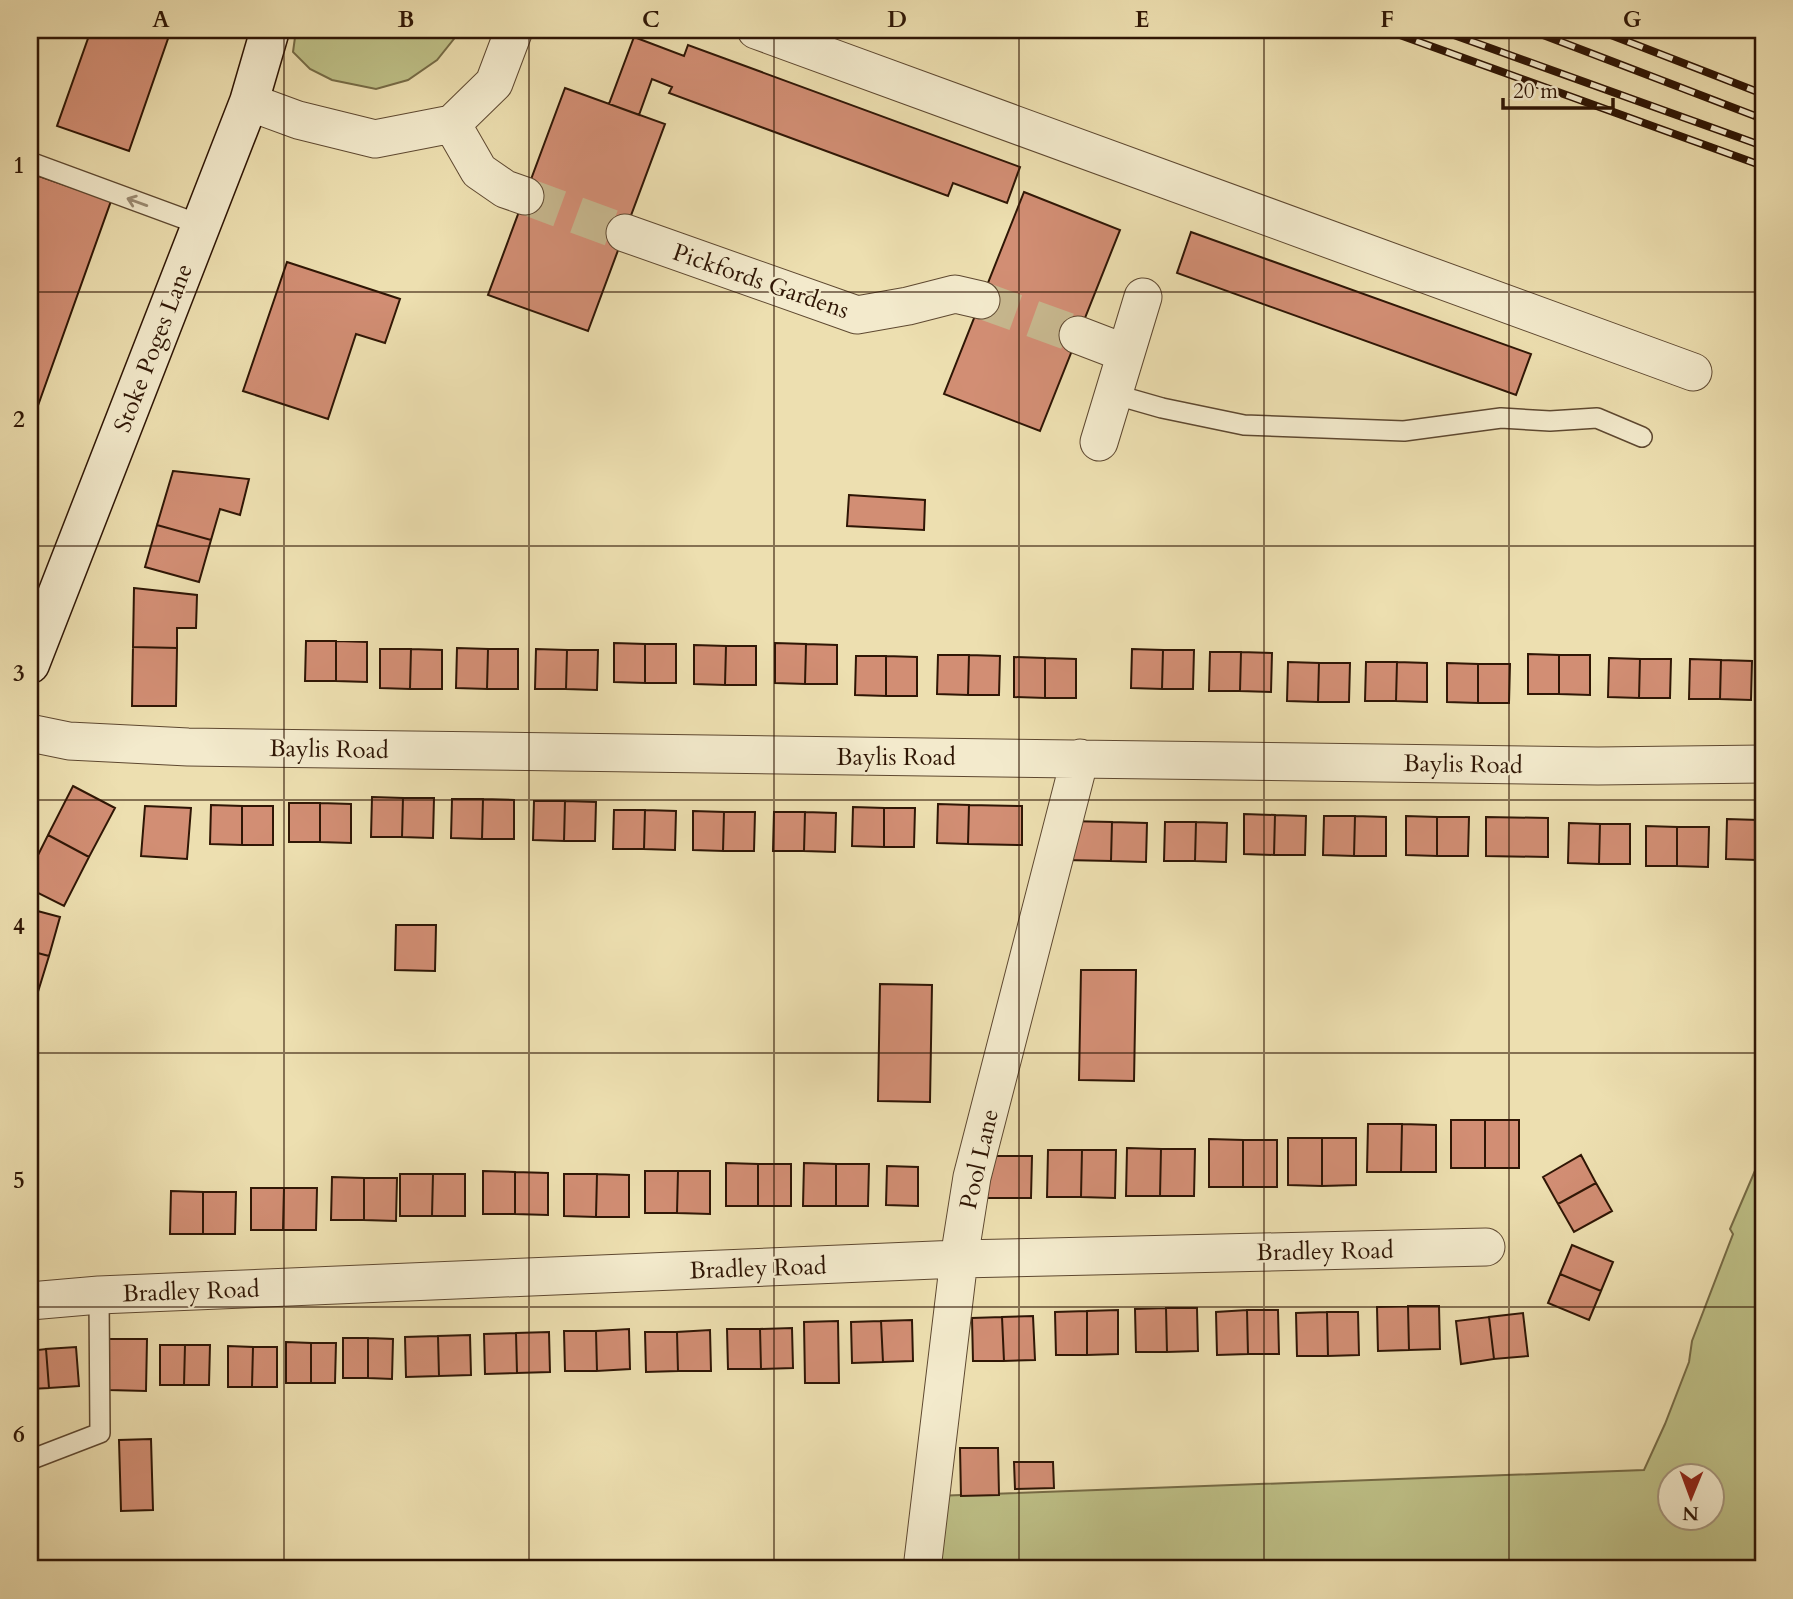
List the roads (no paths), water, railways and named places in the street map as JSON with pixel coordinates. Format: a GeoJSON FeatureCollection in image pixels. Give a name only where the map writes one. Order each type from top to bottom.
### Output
{"type":"FeatureCollection","features":[{"type":"Feature","properties":{"kind":"street","name":"Stoke Poges Lane"},"geometry":{"type":"LineString","coordinates":[[30,664],[40,605],[201,225],[249,102],[270,30]]}},
{"type":"Feature","properties":{"kind":"street"},"geometry":{"type":"LineString","coordinates":[[249,102],[298,120],[375,139],[452,124],[494,83],[514,30]]}},
{"type":"Feature","properties":{"kind":"street"},"geometry":{"type":"LineString","coordinates":[[756,30],[1693,372]]}},
{"type":"Feature","properties":{"kind":"street"},"geometry":{"type":"LineString","coordinates":[[452,124],[480,171],[505,189],[525,196]]}},
{"type":"Feature","properties":{"kind":"street","name":"Pickfords Gardens"},"geometry":{"type":"LineString","coordinates":[[625,233],[857,315],[956,294],[981,300]]}},
{"type":"Feature","properties":{"kind":"street"},"geometry":{"type":"LineString","coordinates":[[1099,442],[1143,297]]}},
{"type":"Feature","properties":{"kind":"street"},"geometry":{"type":"LineString","coordinates":[[1078,335],[1125,353]]}},
{"type":"Feature","properties":{"kind":"street","name":"Baylis Road"},"geometry":{"type":"LineString","coordinates":[[30,733],[69,741],[188,747],[1598,766],[1763,764]]}},
{"type":"Feature","properties":{"kind":"street","name":"Pool Lane"},"geometry":{"type":"LineString","coordinates":[[922,1569],[959,1259],[972,1177],[1080,758]]}},
{"type":"Feature","properties":{"kind":"street","name":"Bradley Road"},"geometry":{"type":"LineString","coordinates":[[30,1301],[99,1295],[959,1259],[1486,1247]]}},
{"type":"Feature","properties":{"kind":"lane"},"geometry":{"type":"LineString","coordinates":[[30,162],[201,225]]}},
{"type":"Feature","properties":{"kind":"lane"},"geometry":{"type":"LineString","coordinates":[[1112,394],[1162,408],[1244,425],[1404,431],[1501,418],[1550,421],[1597,418],[1642,437]]}},
{"type":"Feature","properties":{"kind":"lane"},"geometry":{"type":"LineString","coordinates":[[35,1458],[100,1433],[99,1295]]}},
{"type":"Feature","properties":{"kind":"tunnel"},"geometry":{"type":"LineString","coordinates":[[525,196],[625,233]]}},
{"type":"Feature","properties":{"kind":"tunnel"},"geometry":{"type":"LineString","coordinates":[[981,300],[1078,335]]}},
{"type":"Feature","properties":{"kind":"railway"},"geometry":{"type":"LineString","coordinates":[[1386,30],[1763,166]]}},
{"type":"Feature","properties":{"kind":"railway"},"geometry":{"type":"LineString","coordinates":[[1440,30],[1763,146]]}},
{"type":"Feature","properties":{"kind":"railway"},"geometry":{"type":"LineString","coordinates":[[1530,30],[1763,119]]}},
{"type":"Feature","properties":{"kind":"railway"},"geometry":{"type":"LineString","coordinates":[[1598,30],[1763,94]]}}]}
